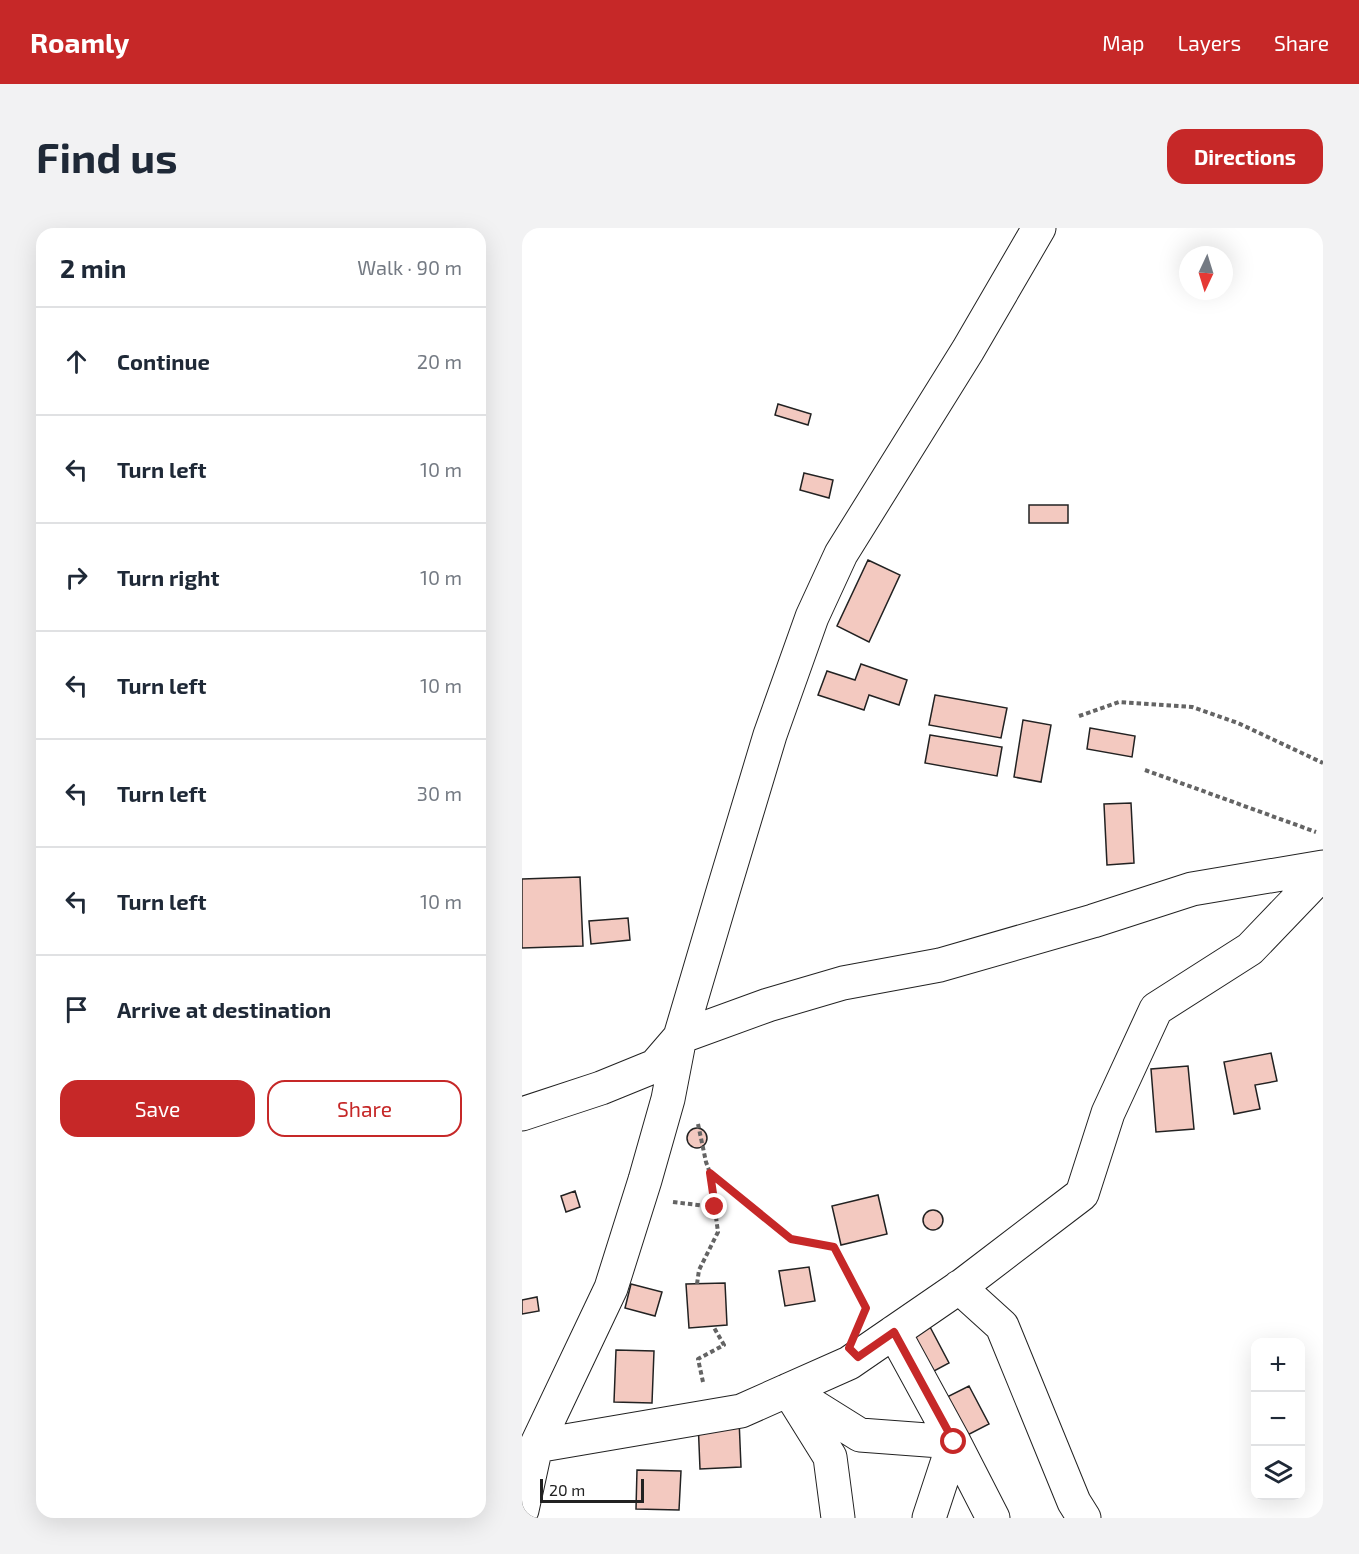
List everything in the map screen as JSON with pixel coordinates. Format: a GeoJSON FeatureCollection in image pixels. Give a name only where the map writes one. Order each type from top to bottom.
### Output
{"type":"FeatureCollection","features":[{"type":"Feature","properties":{"kind":"street"},"geometry":{"type":"LineString","coordinates":[[522,1510],[529,1439],[611,1288],[668,1099],[680,1036],[770,735],[812,617],[841,554],[968,350],[1039,228]]}},
{"type":"Feature","properties":{"kind":"street"},"geometry":{"type":"LineString","coordinates":[[522,1114],[601,1088],[655,1066],[680,1036],[768,1005],[843,983],[940,965],[1093,921],[1192,888],[1323,867]]}},
{"type":"Feature","properties":{"kind":"street"},"geometry":{"type":"LineString","coordinates":[[529,1439],[741,1411],[849,1363],[959,1287],[1082,1194],[1108,1113],[1156,1009],[1250,949],[1323,873]]}},
{"type":"Feature","properties":{"kind":"street"},"geometry":{"type":"LineString","coordinates":[[959,1287],[1002,1326],[1074,1502],[1084,1518]]}},
{"type":"Feature","properties":{"kind":"street"},"geometry":{"type":"LineString","coordinates":[[894,1332],[993,1518]]}},
{"type":"Feature","properties":{"kind":"street"},"geometry":{"type":"LineString","coordinates":[[788,1389],[861,1435],[954,1442]]}},
{"type":"Feature","properties":{"kind":"street"},"geometry":{"type":"LineString","coordinates":[[788,1389],[830,1457],[838,1518]]}},
{"type":"Feature","properties":{"kind":"street"},"geometry":{"type":"LineString","coordinates":[[929,1518],[954,1442]]}},
{"type":"Feature","properties":{"kind":"path"},"geometry":{"type":"LineString","coordinates":[[1079,716],[1119,702],[1192,707],[1238,723],[1323,763]]}},
{"type":"Feature","properties":{"kind":"path"},"geometry":{"type":"LineString","coordinates":[[1144,770],[1323,834]]}},
{"type":"Feature","properties":{"kind":"path"},"geometry":{"type":"LineString","coordinates":[[697,1116],[710,1173],[718,1232],[699,1270],[697,1284]]}},
{"type":"Feature","properties":{"kind":"path"},"geometry":{"type":"LineString","coordinates":[[710,1173],[791,1239],[834,1247],[866,1308],[849,1348],[858,1357]]}},
{"type":"Feature","properties":{"kind":"path"},"geometry":{"type":"LineString","coordinates":[[699,1418],[705,1389],[698,1359],[724,1346],[712,1326]]}},
{"type":"Feature","properties":{"kind":"building"},"geometry":{"type":"Polygon","coordinates":[[[778,404],[811,414],[808,425],[775,415],[778,404]]]}},
{"type":"Feature","properties":{"kind":"building"},"geometry":{"type":"Polygon","coordinates":[[[804,473],[833,480],[829,498],[800,490],[804,473]]]}},
{"type":"Feature","properties":{"kind":"building"},"geometry":{"type":"Polygon","coordinates":[[[1029,505],[1068,505],[1068,523],[1029,523],[1029,505]]]}},
{"type":"Feature","properties":{"kind":"building"},"geometry":{"type":"Polygon","coordinates":[[[868,560],[900,575],[869,642],[837,626],[868,560]]]}},
{"type":"Feature","properties":{"kind":"building"},"geometry":{"type":"Polygon","coordinates":[[[861,664],[907,680],[899,705],[869,695],[864,710],[818,695],[827,671],[855,680],[861,664]]]}},
{"type":"Feature","properties":{"kind":"building"},"geometry":{"type":"Polygon","coordinates":[[[935,695],[1007,708],[1001,738],[929,725],[935,695]]]}},
{"type":"Feature","properties":{"kind":"building"},"geometry":{"type":"Polygon","coordinates":[[[1023,720],[1051,725],[1041,782],[1014,777],[1023,720]]]}},
{"type":"Feature","properties":{"kind":"building"},"geometry":{"type":"Polygon","coordinates":[[[1090,728],[1135,736],[1132,757],[1087,749],[1090,728]]]}},
{"type":"Feature","properties":{"kind":"building"},"geometry":{"type":"Polygon","coordinates":[[[930,735],[1002,747],[997,776],[925,763],[930,735]]]}},
{"type":"Feature","properties":{"kind":"building"},"geometry":{"type":"Polygon","coordinates":[[[1131,803],[1134,863],[1107,865],[1104,804],[1131,803]]]}},
{"type":"Feature","properties":{"kind":"building"},"geometry":{"type":"Polygon","coordinates":[[[580,877],[583,946],[522,948],[522,879],[580,877]]]}},
{"type":"Feature","properties":{"kind":"building"},"geometry":{"type":"Polygon","coordinates":[[[628,918],[630,940],[591,944],[589,921],[628,918]]]}},
{"type":"Feature","properties":{"kind":"building"},"geometry":{"type":"Polygon","coordinates":[[[1271,1053],[1277,1081],[1255,1085],[1260,1109],[1234,1114],[1224,1062],[1271,1053]]]}},
{"type":"Feature","properties":{"kind":"building"},"geometry":{"type":"Polygon","coordinates":[[[1188,1066],[1194,1129],[1156,1132],[1151,1069],[1188,1066]]]}},
{"type":"Feature","properties":{"kind":"building"},"geometry":{"type":"Polygon","coordinates":[[[697,1128],[704,1131],[707,1138],[704,1145],[697,1148],[690,1145],[687,1138],[690,1131],[697,1128]]]}},
{"type":"Feature","properties":{"kind":"building"},"geometry":{"type":"Polygon","coordinates":[[[575,1191],[580,1207],[566,1212],[561,1196],[575,1191]]]}},
{"type":"Feature","properties":{"kind":"building"},"geometry":{"type":"Polygon","coordinates":[[[878,1195],[887,1234],[841,1245],[832,1206],[878,1195]]]}},
{"type":"Feature","properties":{"kind":"building"},"geometry":{"type":"Polygon","coordinates":[[[933,1210],[940,1213],[943,1220],[940,1227],[933,1230],[926,1227],[923,1220],[926,1213],[933,1210]]]}},
{"type":"Feature","properties":{"kind":"building"},"geometry":{"type":"Polygon","coordinates":[[[809,1267],[815,1301],[785,1306],[779,1271],[809,1267]]]}},
{"type":"Feature","properties":{"kind":"building"},"geometry":{"type":"Polygon","coordinates":[[[725,1283],[727,1325],[689,1328],[686,1284],[725,1283]]]}},
{"type":"Feature","properties":{"kind":"building"},"geometry":{"type":"Polygon","coordinates":[[[631,1284],[662,1292],[655,1316],[625,1308],[631,1284]]]}},
{"type":"Feature","properties":{"kind":"building"},"geometry":{"type":"Polygon","coordinates":[[[537,1297],[539,1311],[522,1314],[522,1300],[537,1297]]]}},
{"type":"Feature","properties":{"kind":"building"},"geometry":{"type":"Polygon","coordinates":[[[929,1325],[949,1363],[921,1378],[901,1340],[929,1325]]]}},
{"type":"Feature","properties":{"kind":"building"},"geometry":{"type":"Polygon","coordinates":[[[616,1350],[654,1351],[652,1403],[614,1402],[616,1350]]]}},
{"type":"Feature","properties":{"kind":"building"},"geometry":{"type":"Polygon","coordinates":[[[969,1386],[989,1424],[954,1442],[933,1404],[969,1386]]]}},
{"type":"Feature","properties":{"kind":"building"},"geometry":{"type":"Polygon","coordinates":[[[739,1419],[741,1467],[700,1469],[698,1420],[739,1419]]]}},
{"type":"Feature","properties":{"kind":"building"},"geometry":{"type":"Polygon","coordinates":[[[637,1470],[681,1471],[679,1510],[636,1509],[637,1470]]]}},
{"type":"Feature","properties":{"kind":"route"},"geometry":{"type":"LineString","coordinates":[[715,1207],[710,1173],[791,1239],[834,1247],[866,1308],[849,1348],[858,1357],[894,1332],[954,1442]]}}]}
